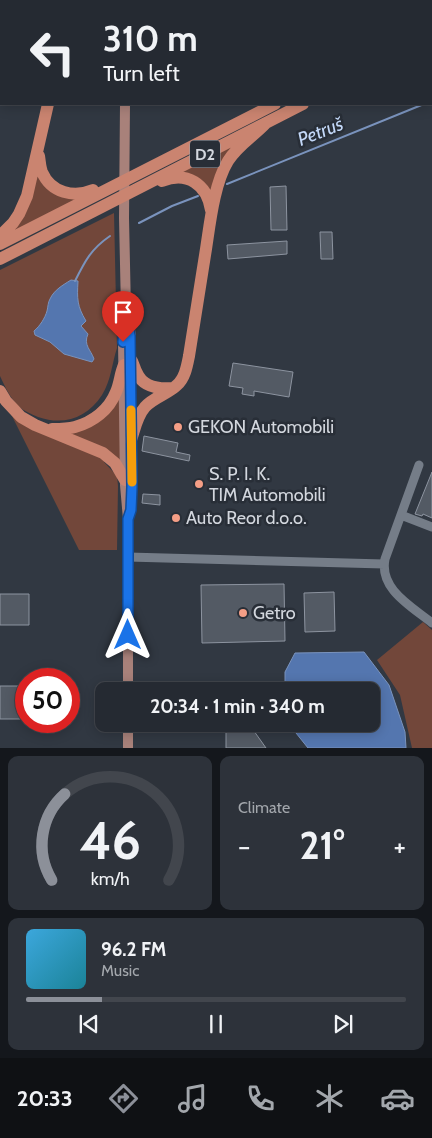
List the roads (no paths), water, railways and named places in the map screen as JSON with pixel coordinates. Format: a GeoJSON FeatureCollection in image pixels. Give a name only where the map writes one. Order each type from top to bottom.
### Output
{"type":"FeatureCollection","features":[{"type":"Feature","properties":{"kind":"highway"},"geometry":{"type":"LineString","coordinates":[[0,236],[13,223],[27,196],[48,105]]}},
{"type":"Feature","properties":{"kind":"highway"},"geometry":{"type":"LineString","coordinates":[[235,124],[251,109],[259,105]]}},
{"type":"Feature","properties":{"kind":"highway","name":"D2"},"geometry":{"type":"LineString","coordinates":[[1,255],[115,185],[273,105]]}},
{"type":"Feature","properties":{"kind":"highway","name":"D2"},"geometry":{"type":"LineString","coordinates":[[1,255],[143,186],[301,105]]}},
{"type":"Feature","properties":{"kind":"highway"},"geometry":{"type":"LineString","coordinates":[[132,440],[142,411],[150,402],[178,384],[182,379],[187,367],[212,213],[220,179],[229,159],[241,145],[266,123]]}},
{"type":"Feature","properties":{"kind":"highway"},"geometry":{"type":"LineString","coordinates":[[38,152],[42,173],[46,180],[56,189],[78,194],[104,186],[115,185]]}},
{"type":"Feature","properties":{"kind":"highway"},"geometry":{"type":"LineString","coordinates":[[143,186],[168,179],[188,179],[205,190],[212,213]]}},
{"type":"Feature","properties":{"kind":"highway"},"geometry":{"type":"LineString","coordinates":[[47,429],[74,428],[102,413],[115,395],[127,362],[134,363],[138,376],[146,383],[156,388],[172,388]]}},
{"type":"Feature","properties":{"kind":"highway"},"geometry":{"type":"LineString","coordinates":[[0,391],[21,417],[35,425],[103,453],[115,463],[124,480]]}},
{"type":"Feature","properties":{"kind":"main road"},"geometry":{"type":"LineString","coordinates":[[125,105],[124,218],[126,310],[123,342],[127,362],[132,440],[132,500],[128,519]]}},
{"type":"Feature","properties":{"kind":"main road"},"geometry":{"type":"LineString","coordinates":[[127,362],[124,480],[128,519],[128,682]]}},
{"type":"Feature","properties":{"kind":"main road"},"geometry":{"type":"LineString","coordinates":[[128,732],[128,748]]}},
{"type":"Feature","properties":{"kind":"street"},"geometry":{"type":"LineString","coordinates":[[419,465],[384,564],[386,578],[391,588],[432,623]]}},
{"type":"Feature","properties":{"kind":"street"},"geometry":{"type":"LineString","coordinates":[[401,515],[432,527]]}},
{"type":"Feature","properties":{"kind":"street"},"geometry":{"type":"LineString","coordinates":[[128,557],[384,564]]}},
{"type":"Feature","properties":{"kind":"water"},"geometry":{"type":"Polygon","coordinates":[[[71,280],[78,281],[78,302],[86,321],[81,326],[88,334],[86,341],[94,359],[92,362],[64,354],[50,342],[35,335],[34,331],[45,316],[52,296],[59,288],[71,280]]]}},
{"type":"Feature","properties":{"kind":"water"},"geometry":{"type":"Polygon","coordinates":[[[364,652],[389,685],[405,732],[406,748],[308,748],[296,732],[380,732],[380,682],[285,682],[285,672],[295,653],[364,652]]]}},
{"type":"Feature","properties":{"kind":"waterway","name":"Petruš"},"geometry":{"type":"LineString","coordinates":[[227,184],[422,105]]}},
{"type":"Feature","properties":{"kind":"waterway","name":"Petruš"},"geometry":{"type":"LineString","coordinates":[[139,223],[172,206],[198,196]]}},
{"type":"Feature","properties":{"kind":"waterway","name":"Petruš"},"geometry":{"type":"LineString","coordinates":[[75,281],[89,256],[110,236]]}},
{"type":"Feature","properties":{"kind":"place","name":"GEKON Automobili"},"geometry":{"type":"Point","coordinates":[178,427]}},
{"type":"Feature","properties":{"kind":"place","name":"S. P. I. K. TIM Automobili"},"geometry":{"type":"Point","coordinates":[199,484]}},
{"type":"Feature","properties":{"kind":"place","name":"Auto Reor d.o.o."},"geometry":{"type":"Point","coordinates":[176,518]}},
{"type":"Feature","properties":{"kind":"place","name":"Getro"},"geometry":{"type":"Point","coordinates":[243,613]}}]}
